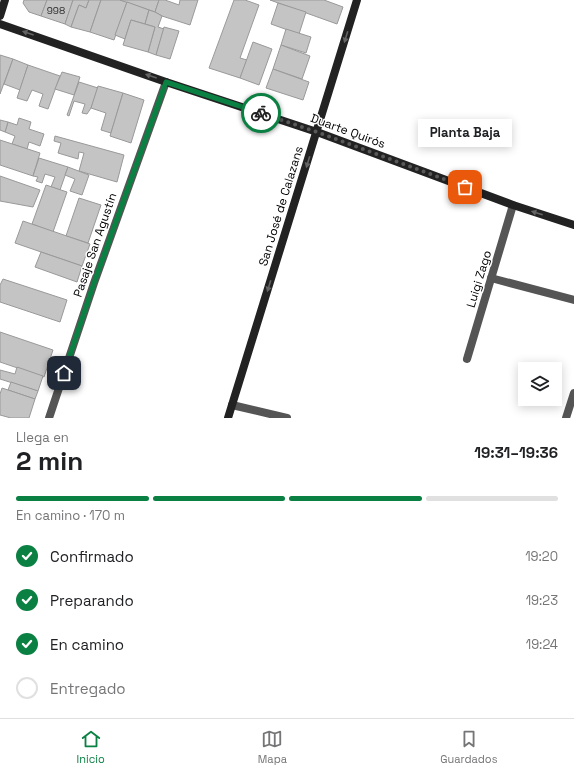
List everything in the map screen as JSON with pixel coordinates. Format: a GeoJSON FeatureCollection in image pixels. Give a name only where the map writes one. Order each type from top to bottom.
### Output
{"type":"FeatureCollection","features":[{"type":"Feature","properties":{"kind":"main road"},"geometry":{"type":"LineString","coordinates":[[0,16],[5,0]]}},
{"type":"Feature","properties":{"kind":"main road","name":"San José de Calazans"},"geometry":{"type":"LineString","coordinates":[[228,418],[357,0]]}},
{"type":"Feature","properties":{"kind":"main road","name":"Duarte Quirós"},"geometry":{"type":"LineString","coordinates":[[0,24],[166,82],[317,132],[513,205],[574,225]]}},
{"type":"Feature","properties":{"kind":"street","name":"Pasaje San Agustín"},"geometry":{"type":"LineString","coordinates":[[49,418],[97,276],[166,82]]}},
{"type":"Feature","properties":{"kind":"street","name":"Luigi Zago"},"geometry":{"type":"LineString","coordinates":[[467,359],[513,205]]}},
{"type":"Feature","properties":{"kind":"street"},"geometry":{"type":"LineString","coordinates":[[491,278],[574,300]]}},
{"type":"Feature","properties":{"kind":"street"},"geometry":{"type":"LineString","coordinates":[[566,418],[574,393]]}},
{"type":"Feature","properties":{"kind":"street"},"geometry":{"type":"LineString","coordinates":[[232,405],[287,418]]}},
{"type":"Feature","properties":{"kind":"building"},"geometry":{"type":"Polygon","coordinates":[[[24,0],[47,0],[41,16],[29,12],[23,3],[24,0]]]}},
{"type":"Feature","properties":{"kind":"building"},"geometry":{"type":"Polygon","coordinates":[[[47,0],[73,0],[65,24],[41,16],[47,0]]]}},
{"type":"Feature","properties":{"kind":"building"},"geometry":{"type":"Polygon","coordinates":[[[73,0],[89,0],[86,8],[79,5],[71,27],[65,24],[73,0]]]}},
{"type":"Feature","properties":{"kind":"building"},"geometry":{"type":"Polygon","coordinates":[[[89,0],[101,0],[90,32],[71,27],[79,5],[86,8],[89,0]]]}},
{"type":"Feature","properties":{"kind":"building"},"geometry":{"type":"Polygon","coordinates":[[[101,0],[120,0],[127,2],[114,40],[90,32],[101,0]]]}},
{"type":"Feature","properties":{"kind":"building"},"geometry":{"type":"Polygon","coordinates":[[[120,0],[159,0],[155,12],[120,0]]]}},
{"type":"Feature","properties":{"kind":"building"},"geometry":{"type":"Polygon","coordinates":[[[159,0],[165,0],[179,5],[180,0],[198,0],[190,25],[162,16],[155,12],[159,0]]]}},
{"type":"Feature","properties":{"kind":"building"},"geometry":{"type":"Polygon","coordinates":[[[234,0],[245,0],[259,5],[240,58],[247,60],[240,78],[209,68],[234,0]]]}},
{"type":"Feature","properties":{"kind":"building"},"geometry":{"type":"Polygon","coordinates":[[[270,0],[324,0],[343,7],[337,24],[270,0]]]}},
{"type":"Feature","properties":{"kind":"building"},"geometry":{"type":"Polygon","coordinates":[[[127,2],[149,10],[145,24],[131,20],[125,39],[115,35],[127,2]]]}},
{"type":"Feature","properties":{"kind":"building"},"geometry":{"type":"Polygon","coordinates":[[[278,3],[306,12],[299,34],[271,24],[278,3]]]}},
{"type":"Feature","properties":{"kind":"building"},"geometry":{"type":"Polygon","coordinates":[[[149,10],[162,16],[158,27],[164,29],[156,55],[148,52],[155,27],[145,24],[149,10]]]}},
{"type":"Feature","properties":{"kind":"building"},"geometry":{"type":"Polygon","coordinates":[[[131,20],[155,27],[148,52],[123,45],[131,20]]]}},
{"type":"Feature","properties":{"kind":"building"},"geometry":{"type":"Polygon","coordinates":[[[164,27],[179,31],[170,59],[156,55],[164,27]]]}},
{"type":"Feature","properties":{"kind":"building"},"geometry":{"type":"Polygon","coordinates":[[[286,29],[311,37],[306,53],[281,45],[286,29]]]}},
{"type":"Feature","properties":{"kind":"building"},"geometry":{"type":"Polygon","coordinates":[[[253,42],[272,49],[259,85],[240,78],[253,42]]]}},
{"type":"Feature","properties":{"kind":"building"},"geometry":{"type":"Polygon","coordinates":[[[281,45],[310,56],[302,79],[273,69],[281,45]]]}},
{"type":"Feature","properties":{"kind":"building"},"geometry":{"type":"Polygon","coordinates":[[[0,55],[13,59],[0,94],[0,55]]]}},
{"type":"Feature","properties":{"kind":"building"},"geometry":{"type":"Polygon","coordinates":[[[13,59],[28,65],[20,90],[4,84],[13,59]]]}},
{"type":"Feature","properties":{"kind":"building"},"geometry":{"type":"Polygon","coordinates":[[[28,65],[60,76],[48,109],[39,106],[43,94],[32,90],[27,101],[17,98],[28,65]]]}},
{"type":"Feature","properties":{"kind":"building"},"geometry":{"type":"Polygon","coordinates":[[[273,69],[309,82],[303,100],[266,88],[273,69]]]}},
{"type":"Feature","properties":{"kind":"building"},"geometry":{"type":"Polygon","coordinates":[[[62,72],[80,77],[74,95],[55,89],[62,72]]]}},
{"type":"Feature","properties":{"kind":"building"},"geometry":{"type":"Polygon","coordinates":[[[79,82],[98,88],[91,108],[87,114],[82,113],[85,104],[74,101],[69,116],[67,115],[79,82]]]}},
{"type":"Feature","properties":{"kind":"building"},"geometry":{"type":"Polygon","coordinates":[[[98,86],[123,93],[111,133],[101,130],[106,113],[91,108],[98,86]]]}},
{"type":"Feature","properties":{"kind":"building"},"geometry":{"type":"Polygon","coordinates":[[[123,93],[144,100],[131,143],[110,136],[123,93]]]}},
{"type":"Feature","properties":{"kind":"building"},"geometry":{"type":"Polygon","coordinates":[[[19,118],[31,122],[29,129],[44,134],[40,146],[29,142],[27,149],[12,144],[15,136],[5,132],[8,122],[17,125],[19,118]]]}},
{"type":"Feature","properties":{"kind":"building"},"geometry":{"type":"Polygon","coordinates":[[[0,120],[8,122],[5,132],[0,130],[0,120]]]}},
{"type":"Feature","properties":{"kind":"building"},"geometry":{"type":"Polygon","coordinates":[[[55,136],[124,155],[117,182],[79,171],[84,153],[79,152],[78,159],[58,153],[61,143],[54,141],[55,136]]]}},
{"type":"Feature","properties":{"kind":"building"},"geometry":{"type":"Polygon","coordinates":[[[0,140],[40,153],[33,176],[0,165],[0,140]]]}},
{"type":"Feature","properties":{"kind":"building"},"geometry":{"type":"Polygon","coordinates":[[[39,158],[68,167],[60,190],[51,187],[55,177],[45,174],[42,183],[36,181],[38,177],[33,176],[39,158]]]}},
{"type":"Feature","properties":{"kind":"building"},"geometry":{"type":"Polygon","coordinates":[[[68,167],[89,175],[82,195],[70,191],[75,179],[65,175],[68,167]]]}},
{"type":"Feature","properties":{"kind":"building"},"geometry":{"type":"Polygon","coordinates":[[[0,176],[40,190],[33,207],[0,201],[0,176]]]}},
{"type":"Feature","properties":{"kind":"building"},"geometry":{"type":"Polygon","coordinates":[[[46,185],[67,192],[53,232],[32,224],[46,185]]]}},
{"type":"Feature","properties":{"kind":"building"},"geometry":{"type":"Polygon","coordinates":[[[79,198],[101,205],[88,243],[66,236],[79,198]]]}},
{"type":"Feature","properties":{"kind":"building"},"geometry":{"type":"Polygon","coordinates":[[[23,221],[90,244],[82,266],[15,243],[23,221]]]}},
{"type":"Feature","properties":{"kind":"building"},"geometry":{"type":"Polygon","coordinates":[[[41,252],[82,266],[77,282],[35,267],[41,252]]]}},
{"type":"Feature","properties":{"kind":"building"},"geometry":{"type":"Polygon","coordinates":[[[3,279],[67,300],[60,322],[0,302],[0,285],[3,279]]]}},
{"type":"Feature","properties":{"kind":"building"},"geometry":{"type":"Polygon","coordinates":[[[0,332],[53,350],[44,377],[0,362],[0,332]]]}},
{"type":"Feature","properties":{"kind":"building"},"geometry":{"type":"Polygon","coordinates":[[[17,367],[43,376],[38,391],[0,379],[0,370],[15,374],[17,367]]]}},
{"type":"Feature","properties":{"kind":"building"},"geometry":{"type":"Polygon","coordinates":[[[11,382],[38,391],[35,399],[8,390],[11,382]]]}},
{"type":"Feature","properties":{"kind":"building"},"geometry":{"type":"Polygon","coordinates":[[[2,388],[35,399],[29,418],[11,418],[0,415],[0,394],[2,388]]]}},
{"type":"Feature","properties":{"kind":"way so far"},"geometry":{"type":"LineString","coordinates":[[261,113],[317,132],[465,187]]}},
{"type":"Feature","properties":{"kind":"place","name":"Planta Baja"},"geometry":{"type":"Point","coordinates":[465,187]}},
{"type":"Feature","properties":{"kind":"route"},"geometry":{"type":"LineString","coordinates":[[64,373],[94,283],[166,82],[261,113]]}}]}
